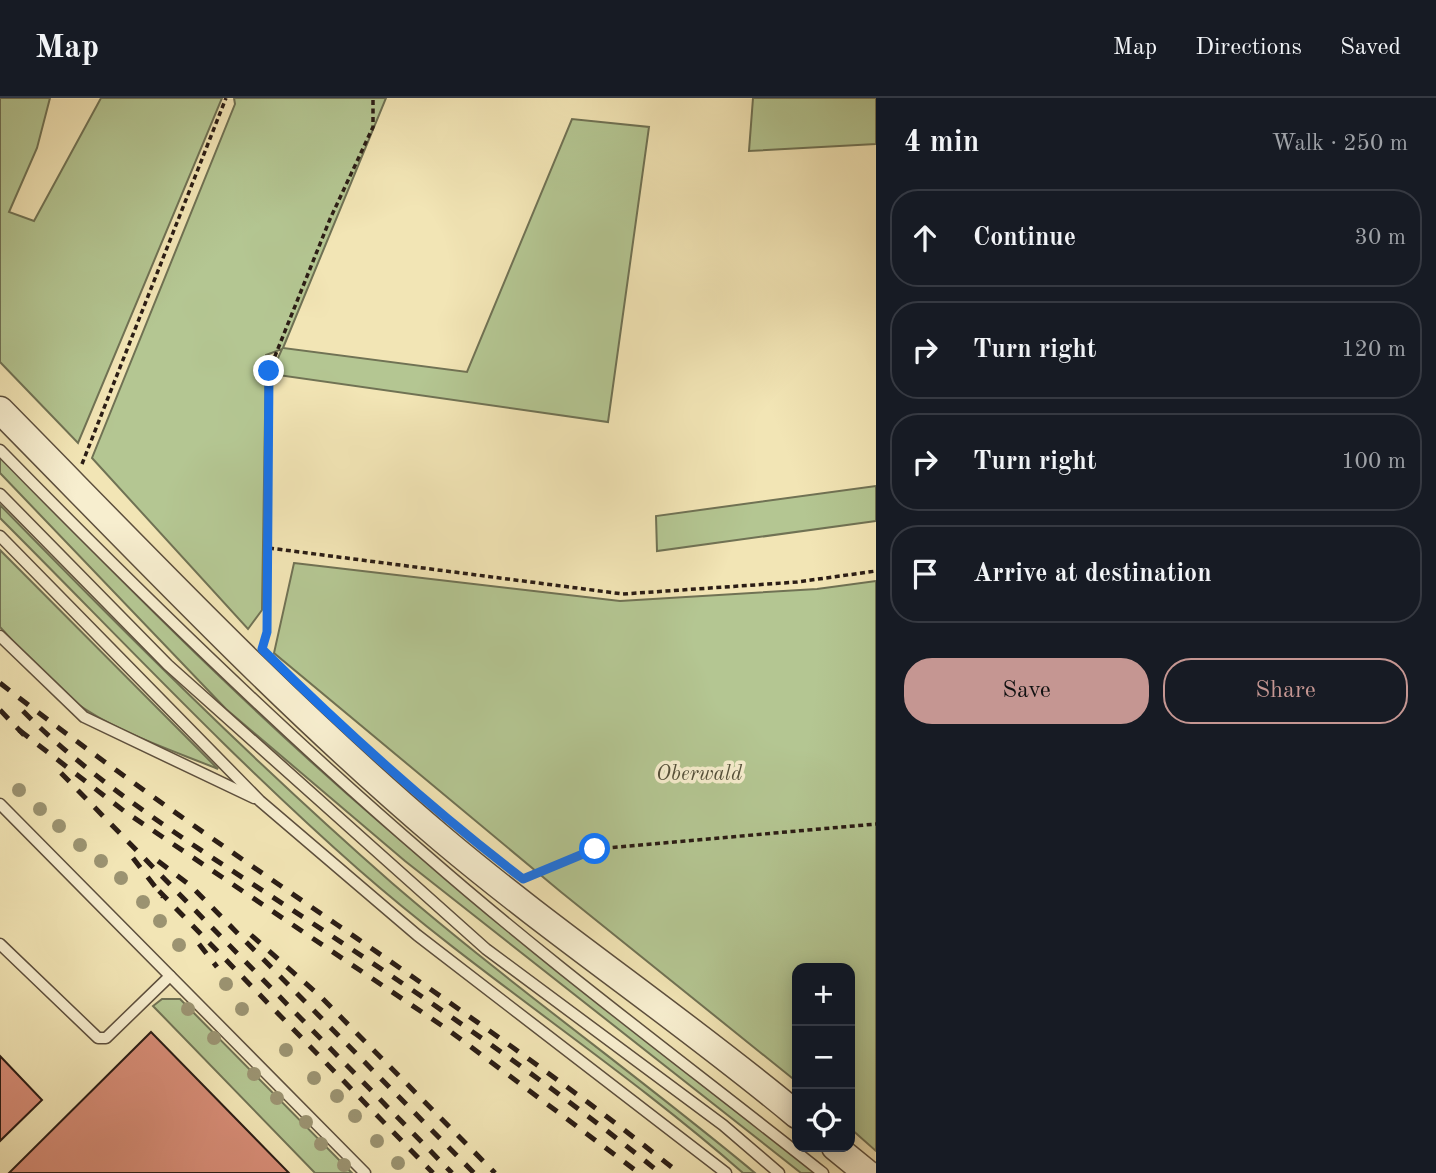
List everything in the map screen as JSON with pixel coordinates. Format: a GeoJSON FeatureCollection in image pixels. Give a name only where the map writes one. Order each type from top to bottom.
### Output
{"type":"FeatureCollection","features":[{"type":"Feature","properties":{"kind":"street"},"geometry":{"type":"LineString","coordinates":[[0,410],[248,662],[343,752],[510,895],[792,1111]]}},
{"type":"Feature","properties":{"kind":"street"},"geometry":{"type":"LineString","coordinates":[[841,1152],[867,1173]]}},
{"type":"Feature","properties":{"kind":"lane"},"geometry":{"type":"LineString","coordinates":[[0,450],[114,567],[237,685],[426,856],[823,1173]]}},
{"type":"Feature","properties":{"kind":"lane"},"geometry":{"type":"LineString","coordinates":[[0,494],[168,665],[486,949],[723,1125],[779,1173]]}},
{"type":"Feature","properties":{"kind":"lane"},"geometry":{"type":"LineString","coordinates":[[0,536],[260,801],[417,935],[726,1173]]}},
{"type":"Feature","properties":{"kind":"lane"},"geometry":{"type":"LineString","coordinates":[[0,636],[84,717],[260,801]]}},
{"type":"Feature","properties":{"kind":"lane"},"geometry":{"type":"LineString","coordinates":[[0,804],[365,1173]]}},
{"type":"Feature","properties":{"kind":"lane"},"geometry":{"type":"LineString","coordinates":[[0,944],[98,1038],[106,1038],[170,976]]}},
{"type":"Feature","properties":{"kind":"path"},"geometry":{"type":"LineString","coordinates":[[72,459],[80,468],[226,98]]}},
{"type":"Feature","properties":{"kind":"path"},"geometry":{"type":"LineString","coordinates":[[252,640],[262,649],[267,632],[269,371],[330,219],[373,127],[373,98]]}},
{"type":"Feature","properties":{"kind":"path"},"geometry":{"type":"LineString","coordinates":[[269,548],[623,594],[797,582],[876,571]]}},
{"type":"Feature","properties":{"kind":"path"},"geometry":{"type":"LineString","coordinates":[[534,887],[523,879],[595,849],[876,824]]}},
{"type":"Feature","properties":{"kind":"green space"},"geometry":{"type":"Polygon","coordinates":[[[0,98],[50,98],[37,148],[9,212],[34,221],[101,98],[222,98],[78,443],[0,362],[0,98]]]}},
{"type":"Feature","properties":{"kind":"green space"},"geometry":{"type":"Polygon","coordinates":[[[234,98],[386,98],[283,348],[467,372],[572,119],[649,127],[608,422],[271,374],[282,349],[266,355],[262,610],[248,629],[92,458],[235,104],[234,98]]]}},
{"type":"Feature","properties":{"kind":"green space"},"geometry":{"type":"Polygon","coordinates":[[[753,98],[876,98],[876,144],[749,151],[753,98]]]}},
{"type":"Feature","properties":{"kind":"green space"},"geometry":{"type":"Polygon","coordinates":[[[0,455],[108,567],[219,676],[392,833],[545,957],[792,1146],[792,1152],[800,1152],[828,1173],[801,1173],[405,861],[226,709],[0,473],[0,455]]]}},
{"type":"Feature","properties":{"kind":"green space"},"geometry":{"type":"Polygon","coordinates":[[[876,486],[876,521],[657,551],[656,516],[876,486]]]}},
{"type":"Feature","properties":{"kind":"green space"},"geometry":{"type":"Polygon","coordinates":[[[0,505],[192,698],[392,883],[481,957],[755,1173],[743,1173],[648,1095],[453,947],[358,869],[220,740],[0,518],[0,505]]]}},
{"type":"Feature","properties":{"kind":"green space"},"geometry":{"type":"Polygon","coordinates":[[[0,550],[218,769],[106,721],[72,700],[44,674],[0,627],[0,550]]]}},
{"type":"Feature","properties":{"kind":"green space","name":"Oberwald"},"geometry":{"type":"Polygon","coordinates":[[[294,563],[620,601],[817,589],[876,581],[876,1151],[855,1132],[855,963],[792,963],[792,1078],[561,892],[274,653],[294,563]]]}},
{"type":"Feature","properties":{"kind":"green space"},"geometry":{"type":"Polygon","coordinates":[[[162,999],[180,999],[352,1173],[315,1173],[153,1006],[162,999]]]}},
{"type":"Feature","properties":{"kind":"building"},"geometry":{"type":"Polygon","coordinates":[[[151,1032],[289,1173],[9,1173],[151,1032]]]}},
{"type":"Feature","properties":{"kind":"building"},"geometry":{"type":"Polygon","coordinates":[[[0,1056],[42,1100],[0,1141],[0,1056]]]}},
{"type":"Feature","properties":{"kind":"railway"},"geometry":{"type":"LineString","coordinates":[[0,683],[168,808],[512,1047],[679,1173]]}},
{"type":"Feature","properties":{"kind":"railway"},"geometry":{"type":"LineString","coordinates":[[0,710],[24,735]]}},
{"type":"Feature","properties":{"kind":"railway"},"geometry":{"type":"LineString","coordinates":[[23,711],[53,740],[121,795],[440,1009],[573,1105],[660,1173]]}},
{"type":"Feature","properties":{"kind":"railway"},"geometry":{"type":"LineString","coordinates":[[19,730],[124,811],[447,1029],[639,1173]]}},
{"type":"Feature","properties":{"kind":"railway"},"geometry":{"type":"LineString","coordinates":[[61,773],[452,1173]]}},
{"type":"Feature","properties":{"kind":"railway"},"geometry":{"type":"LineString","coordinates":[[133,858],[163,897]]}},
{"type":"Feature","properties":{"kind":"railway"},"geometry":{"type":"LineString","coordinates":[[158,861],[191,886],[474,1173]]}},
{"type":"Feature","properties":{"kind":"railway"},"geometry":{"type":"LineString","coordinates":[[159,891],[433,1173]]}},
{"type":"Feature","properties":{"kind":"railway"},"geometry":{"type":"LineString","coordinates":[[251,935],[321,997],[495,1173]]}},
{"type":"Feature","properties":{"kind":"railway"},"geometry":{"type":"LineString","coordinates":[[199,944],[217,967]]}},
{"type":"Feature","properties":{"kind":"route"},"geometry":{"type":"LineString","coordinates":[[269,371],[267,632],[262,649],[351,737],[453,825],[523,879],[595,849]]}}]}
